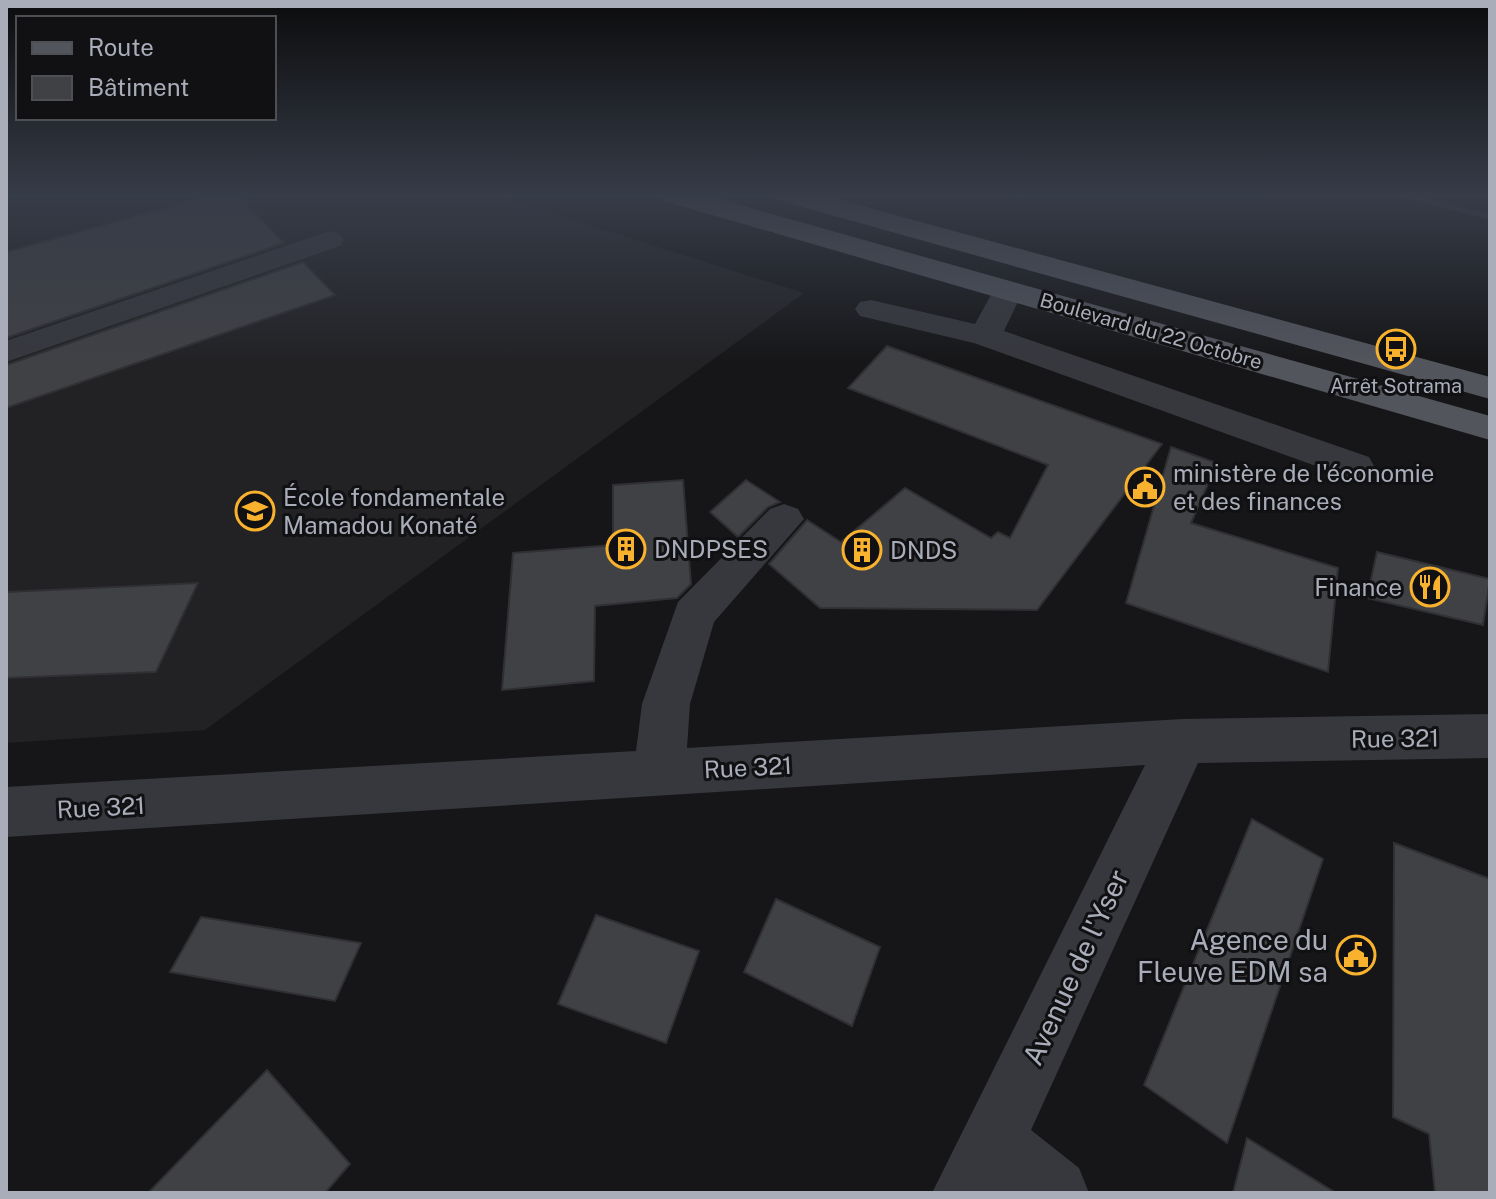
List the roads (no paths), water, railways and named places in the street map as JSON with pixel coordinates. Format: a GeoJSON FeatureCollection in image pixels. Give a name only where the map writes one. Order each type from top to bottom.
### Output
{"type":"FeatureCollection","features":[{"type":"Feature","properties":{"kind":"main road","name":"Boulevard du 22 Octobre"},"geometry":{"type":"LineString","coordinates":[[868,251],[1490,428]]}},
{"type":"Feature","properties":{"kind":"main road","name":"Boulevard du 22 Octobre"},"geometry":{"type":"LineString","coordinates":[[993,251],[1490,388]]}},
{"type":"Feature","properties":{"kind":"street"},"geometry":{"type":"LineString","coordinates":[[6,352],[298,251]]}},
{"type":"Feature","properties":{"kind":"street"},"geometry":{"type":"LineString","coordinates":[[985,336],[1008,291]]}},
{"type":"Feature","properties":{"kind":"street"},"geometry":{"type":"LineString","coordinates":[[871,309],[985,336],[1355,466]]}},
{"type":"Feature","properties":{"kind":"street"},"geometry":{"type":"LineString","coordinates":[[659,772],[666,704],[694,614],[784,519]]}},
{"type":"Feature","properties":{"kind":"street","name":"Rue 321"},"geometry":{"type":"LineString","coordinates":[[6,812],[1183,741],[1490,736]]}},
{"type":"Feature","properties":{"kind":"street","name":"Avenue de l'Yser"},"geometry":{"type":"LineString","coordinates":[[980,1167],[1183,741]]}},
{"type":"Feature","properties":{"kind":"street"},"geometry":{"type":"LineString","coordinates":[[980,1167],[1054,1193]]}},
{"type":"Feature","properties":{"kind":"place","name":"Arrêt Sotrama"},"geometry":{"type":"Point","coordinates":[1396,349]}},
{"type":"Feature","properties":{"kind":"place","name":"ministère de l'économie et des finances"},"geometry":{"type":"Point","coordinates":[1145,487]}},
{"type":"Feature","properties":{"kind":"place","name":"École fondamentale Mamadou Konaté"},"geometry":{"type":"Point","coordinates":[255,511]}},
{"type":"Feature","properties":{"kind":"place","name":"DNDPSES"},"geometry":{"type":"Point","coordinates":[626,549]}},
{"type":"Feature","properties":{"kind":"place","name":"DNDS"},"geometry":{"type":"Point","coordinates":[862,550]}},
{"type":"Feature","properties":{"kind":"place","name":"Finance"},"geometry":{"type":"Point","coordinates":[1430,587]}},
{"type":"Feature","properties":{"kind":"place","name":"Agence du Fleuve EDM sa"},"geometry":{"type":"Point","coordinates":[1356,955]}}]}
